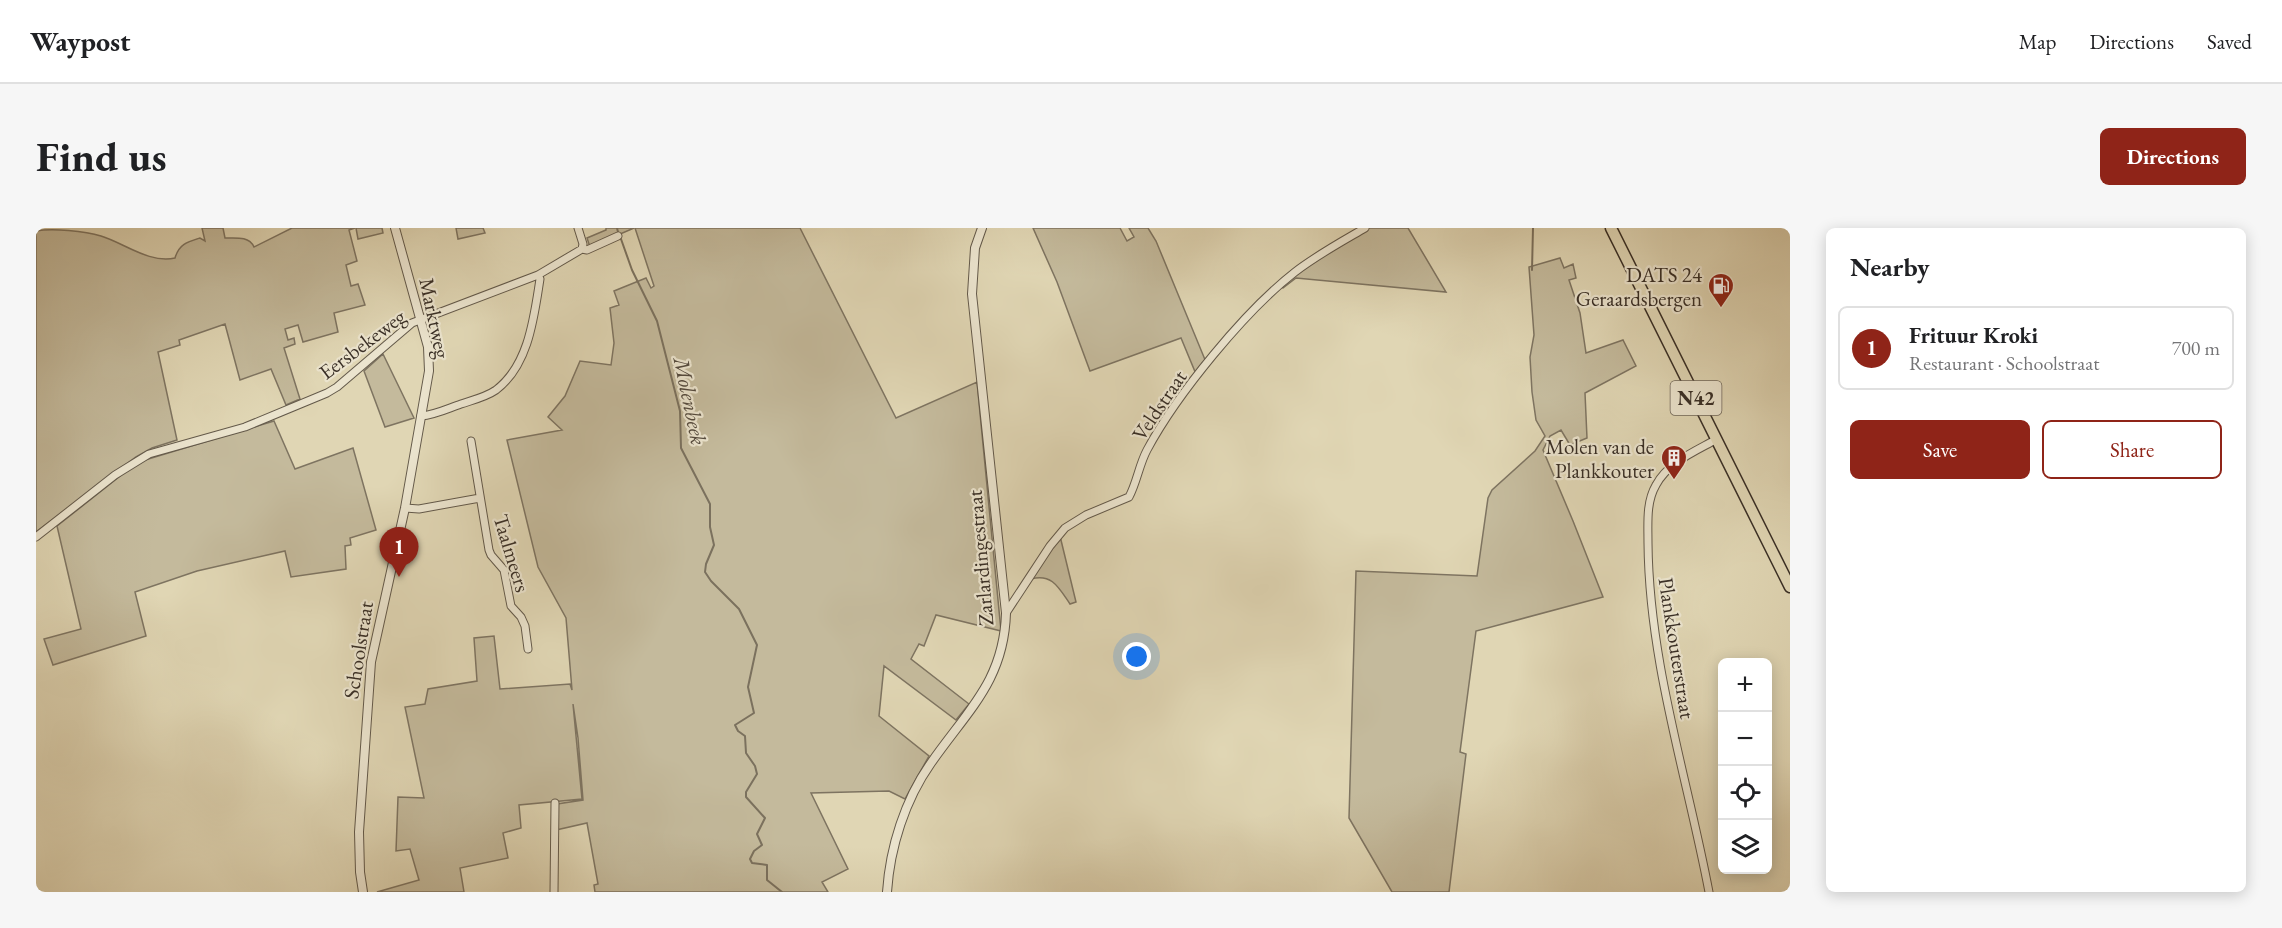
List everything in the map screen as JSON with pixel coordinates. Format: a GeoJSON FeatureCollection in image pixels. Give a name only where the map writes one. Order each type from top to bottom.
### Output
{"type":"FeatureCollection","features":[{"type":"Feature","properties":{"kind":"main road","name":"N42"},"geometry":{"type":"LineString","coordinates":[[1611,228],[1790,587]]}},
{"type":"Feature","properties":{"kind":"street","name":"Marktweg"},"geometry":{"type":"LineString","coordinates":[[395,228],[421,320],[429,360],[421,416]]}},
{"type":"Feature","properties":{"kind":"street"},"geometry":{"type":"LineString","coordinates":[[578,228],[583,244],[582,249]]}},
{"type":"Feature","properties":{"kind":"street","name":"Zarlardingestraat"},"geometry":{"type":"LineString","coordinates":[[887,892],[888,871],[894,849],[916,788],[930,764],[972,709],[995,670],[1002,647],[1006,614],[972,294],[975,248],[982,228]]}},
{"type":"Feature","properties":{"kind":"street","name":"Veldstraat"},"geometry":{"type":"LineString","coordinates":[[1006,614],[1050,546],[1065,528],[1086,515],[1129,497],[1140,464],[1168,417],[1198,376],[1241,325],[1296,272],[1365,228]]}},
{"type":"Feature","properties":{"kind":"street","name":"Eersbekeweg"},"geometry":{"type":"LineString","coordinates":[[36,537],[136,460],[166,448],[245,427],[327,393],[412,323],[538,275],[582,249],[587,250],[618,236]]}},
{"type":"Feature","properties":{"kind":"street"},"geometry":{"type":"LineString","coordinates":[[421,416],[482,397],[494,391],[504,382],[517,363],[528,338],[538,288],[538,275]]}},
{"type":"Feature","properties":{"kind":"street","name":"Schoolstraat"},"geometry":{"type":"LineString","coordinates":[[363,892],[359,832],[367,692],[371,662],[405,508],[421,416]]}},
{"type":"Feature","properties":{"kind":"street","name":"Plankkouterstraat"},"geometry":{"type":"LineString","coordinates":[[1709,892],[1694,815],[1671,723],[1652,620],[1649,591],[1648,513],[1655,486],[1663,473],[1717,439]]}},
{"type":"Feature","properties":{"kind":"street","name":"Taalmeers"},"geometry":{"type":"LineString","coordinates":[[471,441],[489,550],[504,570],[511,606],[521,617],[525,626],[528,649]]}},
{"type":"Feature","properties":{"kind":"street","name":"Taalmeers"},"geometry":{"type":"LineString","coordinates":[[405,508],[419,509],[480,498]]}},
{"type":"Feature","properties":{"kind":"street"},"geometry":{"type":"LineString","coordinates":[[554,892],[555,803]]}},
{"type":"Feature","properties":{"kind":"shaded area"},"geometry":{"type":"Polygon","coordinates":[[[202,228],[223,228],[225,238],[246,239],[254,247],[292,228],[355,228],[349,230],[357,261],[346,265],[351,286],[358,284],[365,305],[334,313],[338,332],[303,342],[298,325],[285,329],[288,340],[294,338],[295,344],[284,348],[300,399],[286,405],[271,369],[240,380],[225,324],[179,340],[180,345],[158,352],[177,440],[152,448],[136,457],[36,532],[36,231],[59,230],[94,234],[147,256],[166,259],[175,258],[187,242],[200,238],[205,241],[202,228]]]}},
{"type":"Feature","properties":{"kind":"shaded area"},"geometry":{"type":"Polygon","coordinates":[[[356,228],[382,228],[383,233],[358,239],[356,228]]]}},
{"type":"Feature","properties":{"kind":"shaded area"},"geometry":{"type":"Polygon","coordinates":[[[456,228],[483,228],[485,233],[458,239],[456,228]]]}},
{"type":"Feature","properties":{"kind":"shaded area"},"geometry":{"type":"Polygon","coordinates":[[[606,228],[634,228],[590,247],[587,238],[606,228]]]}},
{"type":"Feature","properties":{"kind":"shaded area"},"geometry":{"type":"Polygon","coordinates":[[[635,228],[800,228],[896,418],[977,382],[1001,631],[936,615],[924,646],[919,644],[911,659],[969,704],[956,720],[884,666],[879,716],[929,756],[905,799],[889,791],[811,793],[848,869],[822,882],[828,892],[595,892],[594,885],[598,884],[587,823],[556,830],[557,804],[583,800],[573,704],[582,799],[519,805],[521,828],[503,833],[508,858],[460,868],[464,892],[377,892],[419,880],[410,849],[396,851],[398,797],[424,798],[405,707],[425,704],[428,689],[477,681],[474,638],[494,636],[500,689],[570,684],[572,690],[566,618],[538,567],[507,440],[562,430],[548,417],[565,396],[580,361],[611,365],[614,343],[610,308],[619,305],[614,291],[646,278],[651,288],[654,286],[635,228]]]}},
{"type":"Feature","properties":{"kind":"shaded area"},"geometry":{"type":"Polygon","coordinates":[[[1033,228],[1120,228],[1127,241],[1134,237],[1129,228],[1148,228],[1156,241],[1206,362],[1196,374],[1181,338],[1090,371],[1057,282],[1033,228]]]}},
{"type":"Feature","properties":{"kind":"shaded area"},"geometry":{"type":"Polygon","coordinates":[[[1367,228],[1408,228],[1446,292],[1296,278],[1283,288],[1281,285],[1316,258],[1367,228]]]}},
{"type":"Feature","properties":{"kind":"shaded area"},"geometry":{"type":"Polygon","coordinates":[[[1560,258],[1564,268],[1573,264],[1576,278],[1569,280],[1580,313],[1586,353],[1623,340],[1636,366],[1585,393],[1587,438],[1570,445],[1561,430],[1550,436],[1543,450],[1603,597],[1476,631],[1460,752],[1466,754],[1449,892],[1392,892],[1349,818],[1356,571],[1477,576],[1488,498],[1492,490],[1535,451],[1545,436],[1536,420],[1532,392],[1530,357],[1534,335],[1529,267],[1560,258]]]}},
{"type":"Feature","properties":{"kind":"shaded area"},"geometry":{"type":"Polygon","coordinates":[[[383,354],[414,418],[385,427],[364,371],[383,354]]]}},
{"type":"Feature","properties":{"kind":"shaded area"},"geometry":{"type":"Polygon","coordinates":[[[274,421],[295,469],[353,448],[376,530],[350,538],[351,545],[345,546],[346,569],[291,577],[285,551],[197,571],[135,592],[146,636],[53,665],[44,639],[81,629],[57,526],[129,469],[145,460],[274,421]]]}},
{"type":"Feature","properties":{"kind":"shaded area"},"geometry":{"type":"Polygon","coordinates":[[[1060,536],[1076,602],[1070,604],[1050,580],[1031,579],[1060,536]]]}},
{"type":"Feature","properties":{"kind":"waterway","name":"Molenbeek"},"geometry":{"type":"LineString","coordinates":[[617,228],[618,232]]}},
{"type":"Feature","properties":{"kind":"waterway"},"geometry":{"type":"LineString","coordinates":[[1532,270],[1533,228]]}},
{"type":"Feature","properties":{"kind":"waterway","name":"Molenbeek"},"geometry":{"type":"LineString","coordinates":[[621,239],[632,270],[657,321],[680,411],[681,448],[710,504],[710,527],[714,545],[705,572],[739,609],[757,645],[748,687],[754,713],[735,725],[738,731],[745,736],[746,753],[755,766],[757,774],[746,792],[746,797],[765,818],[757,834],[762,845],[754,851],[750,859],[752,863],[767,865],[767,880],[782,892]]}},
{"type":"Feature","properties":{"kind":"place","name":"DATS 24 Geraardsbergen"},"geometry":{"type":"Point","coordinates":[1721,309]}},
{"type":"Feature","properties":{"kind":"place","name":"Molen van de Plankkouter"},"geometry":{"type":"Point","coordinates":[1674,481]}},
{"type":"Feature","properties":{"kind":"place","name":"Frituur Kroki"},"geometry":{"type":"Point","coordinates":[399,577]}}]}
